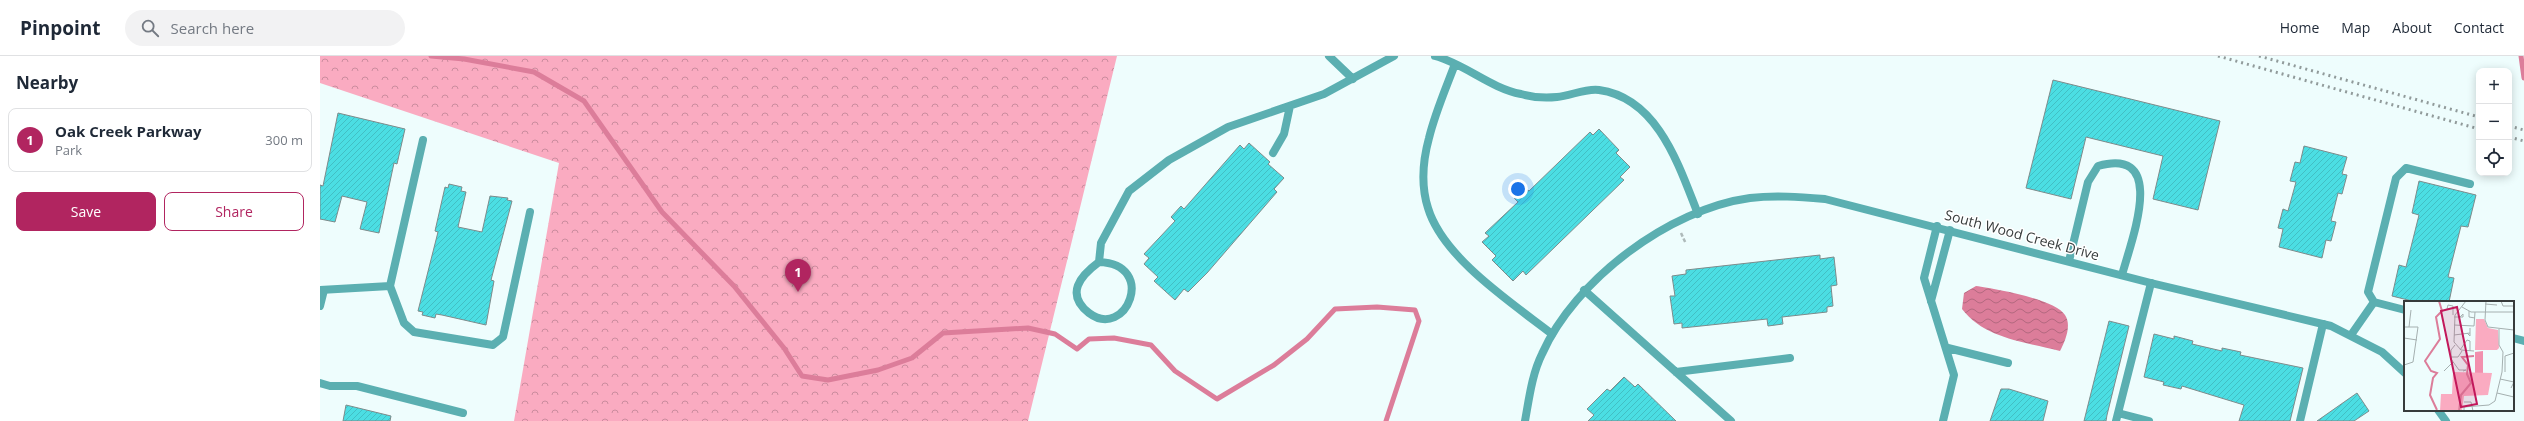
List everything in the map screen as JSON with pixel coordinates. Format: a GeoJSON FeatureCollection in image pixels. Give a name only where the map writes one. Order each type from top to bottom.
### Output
{"type":"FeatureCollection","features":[{"type":"Feature","properties":{"kind":"street"},"geometry":{"type":"LineString","coordinates":[[1329,56],[1353,79]]}},
{"type":"Feature","properties":{"kind":"street"},"geometry":{"type":"LineString","coordinates":[[1099,262],[1111,262],[1123,269],[1132,284],[1131,297],[1126,308],[1118,316],[1107,319],[1090,314],[1081,305],[1076,294],[1079,280],[1099,262],[1101,243],[1129,191],[1169,160],[1228,127],[1324,94],[1394,56]]}},
{"type":"Feature","properties":{"kind":"street"},"geometry":{"type":"LineString","coordinates":[[1435,56],[1455,64],[1483,80],[1520,94],[1556,97],[1598,90],[1624,97],[1640,109],[1661,131],[1678,163],[1698,214]]}},
{"type":"Feature","properties":{"kind":"street"},"geometry":{"type":"LineString","coordinates":[[1455,64],[1426,151],[1424,181],[1428,208],[1443,238],[1480,278],[1552,334]]}},
{"type":"Feature","properties":{"kind":"street"},"geometry":{"type":"LineString","coordinates":[[1274,153],[1284,134],[1290,106]]}},
{"type":"Feature","properties":{"kind":"street"},"geometry":{"type":"LineString","coordinates":[[423,140],[390,286],[404,323],[414,332],[493,345],[503,337],[530,212]]}},
{"type":"Feature","properties":{"kind":"street"},"geometry":{"type":"LineString","coordinates":[[2069,261],[2088,182],[2098,166],[2114,162],[2131,167],[2141,180],[2142,196],[2122,275]]}},
{"type":"Feature","properties":{"kind":"street"},"geometry":{"type":"LineString","coordinates":[[2404,310],[2374,302],[2368,292],[2396,178],[2406,168],[2470,184]]}},
{"type":"Feature","properties":{"kind":"street","name":"South Wood Creek Drive"},"geometry":{"type":"LineString","coordinates":[[1525,421],[1533,379],[1541,354],[1567,310],[1584,290],[1627,253],[1663,229],[1725,203],[1749,198],[1787,196],[1825,199],[1937,226],[2151,283],[2323,324],[2351,335],[2382,352],[2404,372]]}},
{"type":"Feature","properties":{"kind":"street"},"geometry":{"type":"LineString","coordinates":[[1937,226],[1924,278],[1948,348],[1954,375],[1943,421]]}},
{"type":"Feature","properties":{"kind":"street"},"geometry":{"type":"LineString","coordinates":[[1931,302],[1950,230]]}},
{"type":"Feature","properties":{"kind":"street"},"geometry":{"type":"LineString","coordinates":[[2149,421],[2117,417],[2151,283]]}},
{"type":"Feature","properties":{"kind":"street"},"geometry":{"type":"LineString","coordinates":[[320,306],[321,289],[390,286]]}},
{"type":"Feature","properties":{"kind":"street"},"geometry":{"type":"LineString","coordinates":[[1584,290],[1731,421]]}},
{"type":"Feature","properties":{"kind":"street"},"geometry":{"type":"LineString","coordinates":[[2351,335],[2374,302]]}},
{"type":"Feature","properties":{"kind":"street"},"geometry":{"type":"LineString","coordinates":[[2300,421],[2323,324]]}},
{"type":"Feature","properties":{"kind":"street"},"geometry":{"type":"LineString","coordinates":[[2514,338],[2524,341]]}},
{"type":"Feature","properties":{"kind":"street"},"geometry":{"type":"LineString","coordinates":[[1948,348],[2008,363]]}},
{"type":"Feature","properties":{"kind":"street"},"geometry":{"type":"LineString","coordinates":[[1676,372],[1790,358]]}},
{"type":"Feature","properties":{"kind":"street"},"geometry":{"type":"LineString","coordinates":[[320,383],[330,386],[357,386],[463,413]]}},
{"type":"Feature","properties":{"kind":"street"},"geometry":{"type":"LineString","coordinates":[[2439,411],[2446,421]]}},
{"type":"Feature","properties":{"kind":"green space"},"geometry":{"type":"Polygon","coordinates":[[[320,56],[1117,56],[1028,421],[514,421],[559,163],[320,83],[320,56]]]}},
{"type":"Feature","properties":{"kind":"water"},"geometry":{"type":"Polygon","coordinates":[[[1976,286],[2024,296],[2050,304],[2059,309],[2065,315],[2068,324],[2066,338],[2060,351],[2007,338],[1982,327],[1971,319],[1962,309],[1964,293],[1976,286]]]}},
{"type":"Feature","properties":{"kind":"building"},"geometry":{"type":"Polygon","coordinates":[[[2053,80],[2220,121],[2198,210],[2153,199],[2163,156],[2086,137],[2071,199],[2026,188],[2053,80]]]}},
{"type":"Feature","properties":{"kind":"building"},"geometry":{"type":"Polygon","coordinates":[[[338,113],[405,129],[397,164],[394,163],[379,233],[360,229],[367,202],[342,196],[335,222],[320,219],[320,185],[323,186],[338,113]]]}},
{"type":"Feature","properties":{"kind":"building"},"geometry":{"type":"Polygon","coordinates":[[[1599,129],[1619,150],[1616,153],[1630,167],[1620,177],[1624,180],[1526,275],[1523,271],[1513,281],[1492,260],[1496,256],[1482,242],[1489,236],[1485,233],[1518,202],[1514,198],[1525,187],[1529,191],[1590,132],[1593,135],[1599,129]]]}},
{"type":"Feature","properties":{"kind":"building"},"geometry":{"type":"Polygon","coordinates":[[[1249,143],[1270,162],[1268,164],[1284,178],[1274,189],[1277,192],[1207,273],[1188,292],[1184,289],[1175,300],[1154,281],[1158,277],[1144,264],[1149,258],[1144,254],[1175,221],[1171,217],[1181,206],[1184,209],[1240,145],[1244,149],[1249,143]]]}},
{"type":"Feature","properties":{"kind":"building"},"geometry":{"type":"Polygon","coordinates":[[[2304,146],[2347,157],[2342,174],[2347,175],[2342,194],[2338,193],[2331,221],[2336,222],[2331,241],[2326,240],[2322,258],[2279,247],[2283,229],[2278,228],[2283,209],[2288,211],[2296,182],[2290,181],[2295,162],[2300,163],[2304,146]]]}},
{"type":"Feature","properties":{"kind":"building"},"geometry":{"type":"Polygon","coordinates":[[[2419,181],[2476,195],[2468,227],[2461,226],[2448,277],[2454,278],[2449,301],[2412,301],[2392,296],[2399,265],[2406,267],[2419,215],[2412,213],[2419,181]]]}},
{"type":"Feature","properties":{"kind":"building"},"geometry":{"type":"Polygon","coordinates":[[[449,184],[462,187],[461,191],[466,192],[458,227],[482,232],[490,196],[508,198],[507,200],[512,201],[491,280],[494,281],[486,325],[436,314],[435,318],[422,315],[423,312],[418,311],[438,232],[435,231],[445,187],[448,188],[449,184]]]}},
{"type":"Feature","properties":{"kind":"building"},"geometry":{"type":"Polygon","coordinates":[[[1820,255],[1820,259],[1834,257],[1837,285],[1831,286],[1833,306],[1827,307],[1827,312],[1782,317],[1783,324],[1768,326],[1767,319],[1682,328],[1682,323],[1674,324],[1670,296],[1675,296],[1672,276],[1686,274],[1686,270],[1820,255]]]}},
{"type":"Feature","properties":{"kind":"building"},"geometry":{"type":"Polygon","coordinates":[[[2109,321],[2129,326],[2106,421],[2084,421],[2109,321]]]}},
{"type":"Feature","properties":{"kind":"building"},"geometry":{"type":"Polygon","coordinates":[[[2154,334],[2174,339],[2174,336],[2193,341],[2192,344],[2222,351],[2222,348],[2241,352],[2240,355],[2303,368],[2290,421],[2239,421],[2244,405],[2182,386],[2181,389],[2163,385],[2164,382],[2144,377],[2154,334]]]}},
{"type":"Feature","properties":{"kind":"building"},"geometry":{"type":"Polygon","coordinates":[[[1624,377],[1635,387],[1638,384],[1676,421],[1588,421],[1594,415],[1587,409],[1607,389],[1610,391],[1624,377]]]}},
{"type":"Feature","properties":{"kind":"building"},"geometry":{"type":"Polygon","coordinates":[[[2001,389],[2009,389],[2048,401],[2043,421],[1990,421],[2001,389]]]}},
{"type":"Feature","properties":{"kind":"building"},"geometry":{"type":"Polygon","coordinates":[[[2357,393],[2369,411],[2354,421],[2317,421],[2357,393]]]}},
{"type":"Feature","properties":{"kind":"building"},"geometry":{"type":"Polygon","coordinates":[[[346,405],[391,416],[390,421],[343,421],[346,405]]]}},
{"type":"Feature","properties":{"kind":"waterway"},"geometry":{"type":"LineString","coordinates":[[431,56],[464,59],[534,72],[584,101],[662,212],[734,286],[784,348],[802,376],[828,380],[878,370],[912,358],[943,333],[1028,328],[1055,334],[1077,349],[1089,339],[1114,338],[1151,345],[1175,371],[1217,399],[1274,365],[1307,339],[1335,309],[1377,307],[1415,310],[1419,321],[1386,421]]}},
{"type":"Feature","properties":{"kind":"waterway"},"geometry":{"type":"LineString","coordinates":[[2521,56],[2524,78]]}},
{"type":"Feature","properties":{"kind":"railway"},"geometry":{"type":"LineString","coordinates":[[2218,56],[2476,128]]}},
{"type":"Feature","properties":{"kind":"railway"},"geometry":{"type":"LineString","coordinates":[[2259,56],[2476,116]]}},
{"type":"Feature","properties":{"kind":"railway"},"geometry":{"type":"LineString","coordinates":[[2512,127],[2524,130]]}},
{"type":"Feature","properties":{"kind":"railway"},"geometry":{"type":"LineString","coordinates":[[2512,138],[2524,141]]}},
{"type":"Feature","properties":{"kind":"place","name":"Oak Creek Parkway"},"geometry":{"type":"Point","coordinates":[798,292]}}]}
